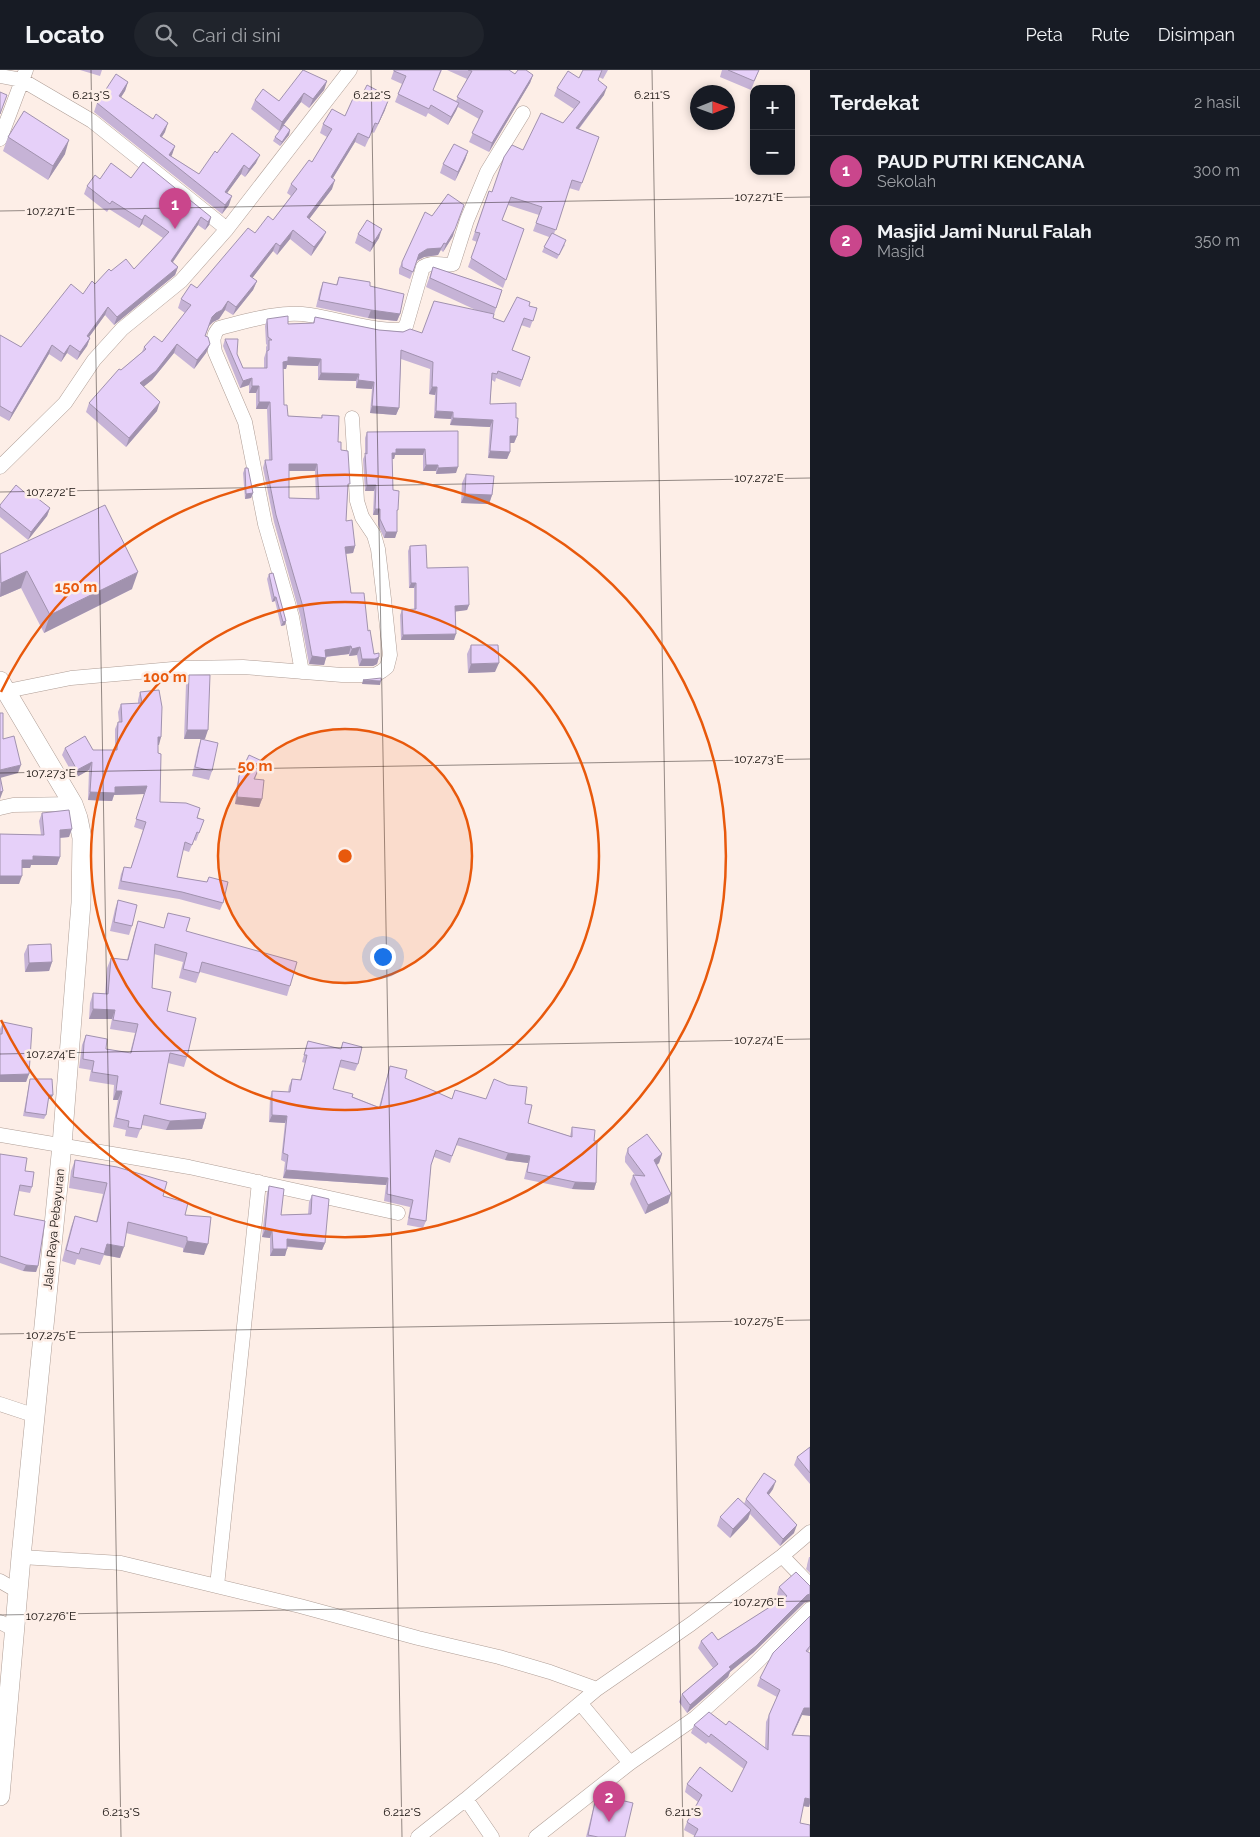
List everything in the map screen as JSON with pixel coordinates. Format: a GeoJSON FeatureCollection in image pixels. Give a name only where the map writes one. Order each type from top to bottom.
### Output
{"type":"FeatureCollection","features":[{"type":"Feature","properties":{"kind":"main road","name":"Jalan Raya Pebayuran"},"geometry":{"type":"LineString","coordinates":[[0,1796],[8,1626],[19,1592],[62,1145],[81,903],[82,838],[73,804],[3,686]]}},
{"type":"Feature","properties":{"kind":"street"},"geometry":{"type":"LineString","coordinates":[[0,467],[65,402],[94,360],[122,329],[181,280],[227,229],[350,70]]}},
{"type":"Feature","properties":{"kind":"street"},"geometry":{"type":"LineString","coordinates":[[0,76],[24,75],[92,121],[227,229]]}},
{"type":"Feature","properties":{"kind":"street"},"geometry":{"type":"LineString","coordinates":[[0,139],[24,75]]}},
{"type":"Feature","properties":{"kind":"street"},"geometry":{"type":"LineString","coordinates":[[302,672],[292,616],[265,524],[245,422],[215,352],[212,340],[214,333],[220,328],[264,317],[308,315],[384,330],[401,330],[406,326],[423,267],[432,263],[453,264],[466,220],[487,172],[523,113]]}},
{"type":"Feature","properties":{"kind":"street"},"geometry":{"type":"LineString","coordinates":[[3,686],[184,668],[243,667],[342,676],[375,675],[387,666],[390,655],[378,549],[374,535],[362,517],[357,501],[352,418]]}},
{"type":"Feature","properties":{"kind":"street"},"geometry":{"type":"LineString","coordinates":[[0,808],[13,804],[73,804]]}},
{"type":"Feature","properties":{"kind":"street"},"geometry":{"type":"LineString","coordinates":[[0,1135],[190,1167],[398,1213]]}},
{"type":"Feature","properties":{"kind":"street"},"geometry":{"type":"LineString","coordinates":[[217,1586],[259,1182]]}},
{"type":"Feature","properties":{"kind":"street"},"geometry":{"type":"LineString","coordinates":[[0,1404],[36,1416]]}},
{"type":"Feature","properties":{"kind":"street"},"geometry":{"type":"LineString","coordinates":[[418,1837],[597,1689],[691,1624],[782,1556],[810,1532]]}},
{"type":"Feature","properties":{"kind":"street"},"geometry":{"type":"LineString","coordinates":[[782,1556],[810,1585]]}},
{"type":"Feature","properties":{"kind":"street"},"geometry":{"type":"LineString","coordinates":[[21,1557],[121,1563],[499,1657],[550,1672],[597,1689]]}},
{"type":"Feature","properties":{"kind":"street"},"geometry":{"type":"LineString","coordinates":[[0,1581],[19,1592]]}},
{"type":"Feature","properties":{"kind":"street"},"geometry":{"type":"LineString","coordinates":[[536,1837],[630,1763],[695,1718],[752,1667],[810,1608]]}},
{"type":"Feature","properties":{"kind":"street"},"geometry":{"type":"LineString","coordinates":[[581,1704],[630,1763]]}},
{"type":"Feature","properties":{"kind":"street"},"geometry":{"type":"LineString","coordinates":[[466,1799],[492,1837]]}},
{"type":"Feature","properties":{"kind":"building"},"geometry":{"type":"Polygon","coordinates":[[[303,70],[327,81],[313,99],[304,93],[282,122],[255,100],[263,89],[279,101],[303,70]]]}},
{"type":"Feature","properties":{"kind":"building"},"geometry":{"type":"Polygon","coordinates":[[[394,70],[441,70],[433,90],[459,103],[451,117],[431,105],[429,109],[398,94],[406,76],[394,70]]]}},
{"type":"Feature","properties":{"kind":"building"},"geometry":{"type":"Polygon","coordinates":[[[468,70],[509,70],[515,74],[518,70],[526,70],[533,75],[492,143],[472,133],[483,111],[457,97],[472,71],[468,70]]]}},
{"type":"Feature","properties":{"kind":"building"},"geometry":{"type":"Polygon","coordinates":[[[583,70],[602,70],[598,80],[607,87],[576,128],[599,137],[582,183],[572,180],[556,230],[536,223],[542,207],[511,197],[502,220],[524,229],[506,280],[471,258],[480,233],[475,232],[489,191],[492,192],[504,157],[512,145],[523,150],[541,113],[563,123],[580,102],[557,88],[568,71],[579,78],[583,70]]]}},
{"type":"Feature","properties":{"kind":"building"},"geometry":{"type":"Polygon","coordinates":[[[728,70],[759,70],[754,81],[728,70]]]}},
{"type":"Feature","properties":{"kind":"building"},"geometry":{"type":"Polygon","coordinates":[[[116,74],[128,82],[119,96],[153,119],[156,114],[168,123],[160,136],[175,146],[169,155],[199,174],[215,151],[217,153],[232,133],[260,155],[249,169],[244,165],[225,192],[232,196],[225,205],[97,103],[116,74]]]}},
{"type":"Feature","properties":{"kind":"building"},"geometry":{"type":"Polygon","coordinates":[[[367,85],[388,96],[388,101],[378,124],[375,123],[369,138],[358,133],[331,177],[335,180],[307,217],[326,232],[314,247],[293,230],[280,246],[276,243],[250,276],[257,281],[236,307],[228,301],[222,310],[212,317],[205,336],[208,337],[210,344],[197,360],[177,344],[156,371],[140,383],[160,402],[129,438],[89,403],[119,369],[121,370],[146,349],[144,347],[154,336],[162,342],[191,305],[181,299],[191,284],[197,288],[248,228],[255,233],[268,216],[273,220],[297,189],[291,184],[309,160],[312,162],[332,129],[323,124],[332,109],[345,116],[355,94],[361,97],[367,85]]]}},
{"type":"Feature","properties":{"kind":"building"},"geometry":{"type":"Polygon","coordinates":[[[0,92],[7,95],[0,114],[0,92]]]}},
{"type":"Feature","properties":{"kind":"building"},"geometry":{"type":"Polygon","coordinates":[[[24,111],[69,140],[53,166],[8,137],[24,111]]]}},
{"type":"Feature","properties":{"kind":"building"},"geometry":{"type":"Polygon","coordinates":[[[284,125],[290,130],[282,142],[275,137],[284,125]]]}},
{"type":"Feature","properties":{"kind":"building"},"geometry":{"type":"Polygon","coordinates":[[[454,144],[468,151],[458,172],[443,164],[454,144]]]}},
{"type":"Feature","properties":{"kind":"building"},"geometry":{"type":"Polygon","coordinates":[[[143,162],[211,217],[208,222],[201,217],[171,261],[178,267],[117,317],[108,307],[87,336],[90,338],[80,352],[70,345],[64,354],[52,345],[12,413],[0,406],[0,335],[21,347],[71,284],[83,294],[92,281],[95,284],[109,269],[111,271],[126,259],[134,269],[169,232],[145,215],[142,220],[112,201],[110,204],[87,186],[95,175],[100,179],[111,163],[131,178],[143,162]]]}},
{"type":"Feature","properties":{"kind":"building"},"geometry":{"type":"Polygon","coordinates":[[[448,194],[464,205],[455,229],[446,244],[444,243],[441,248],[427,249],[419,254],[413,272],[402,267],[402,262],[425,212],[432,216],[448,194]]]}},
{"type":"Feature","properties":{"kind":"building"},"geometry":{"type":"Polygon","coordinates":[[[367,220],[382,229],[373,243],[358,234],[367,220]]]}},
{"type":"Feature","properties":{"kind":"building"},"geometry":{"type":"Polygon","coordinates":[[[552,233],[566,240],[559,255],[544,247],[552,233]]]}},
{"type":"Feature","properties":{"kind":"building"},"geometry":{"type":"Polygon","coordinates":[[[433,267],[502,290],[496,308],[430,278],[433,267]]]}},
{"type":"Feature","properties":{"kind":"building"},"geometry":{"type":"Polygon","coordinates":[[[339,277],[370,282],[370,286],[404,294],[400,314],[319,300],[323,282],[337,285],[339,277]]]}},
{"type":"Feature","properties":{"kind":"building"},"geometry":{"type":"Polygon","coordinates":[[[517,297],[530,302],[529,306],[537,308],[533,321],[524,318],[512,350],[530,357],[522,380],[498,371],[497,374],[492,373],[490,404],[516,403],[516,418],[518,418],[517,436],[510,436],[510,452],[490,451],[493,420],[453,418],[453,412],[436,411],[437,387],[432,387],[433,362],[401,350],[399,408],[372,406],[374,382],[358,380],[359,374],[321,373],[321,359],[288,357],[288,361],[283,362],[284,405],[287,405],[288,416],[322,418],[322,415],[339,416],[338,442],[341,442],[341,450],[348,451],[350,484],[348,484],[346,521],[352,520],[355,546],[345,547],[351,593],[364,593],[368,631],[370,630],[374,654],[379,653],[379,657],[375,659],[362,659],[360,647],[352,649],[351,646],[325,650],[326,658],[312,656],[303,607],[276,515],[265,460],[272,460],[270,402],[259,402],[259,386],[252,386],[252,378],[243,381],[225,339],[238,339],[237,354],[243,368],[267,368],[267,351],[269,350],[269,340],[272,340],[268,337],[267,319],[288,316],[288,324],[314,323],[315,317],[379,330],[403,332],[410,329],[422,333],[434,301],[494,314],[493,318],[504,322],[517,297]],[[289,464],[289,498],[319,499],[317,464],[289,464]]]}},
{"type":"Feature","properties":{"kind":"building"},"geometry":{"type":"Polygon","coordinates":[[[458,431],[458,467],[438,468],[438,465],[426,465],[425,449],[396,449],[396,453],[392,453],[393,490],[399,491],[397,532],[386,532],[380,519],[380,509],[375,509],[376,485],[367,485],[365,453],[367,454],[367,432],[458,431]]]}},
{"type":"Feature","properties":{"kind":"building"},"geometry":{"type":"Polygon","coordinates":[[[245,468],[248,468],[253,493],[246,494],[245,468]]]}},
{"type":"Feature","properties":{"kind":"building"},"geometry":{"type":"Polygon","coordinates":[[[466,474],[494,476],[492,495],[465,494],[466,474]]]}},
{"type":"Feature","properties":{"kind":"building"},"geometry":{"type":"Polygon","coordinates":[[[16,485],[30,497],[32,494],[50,508],[31,532],[0,507],[16,485]]]}},
{"type":"Feature","properties":{"kind":"building"},"geometry":{"type":"Polygon","coordinates":[[[105,505],[138,572],[50,615],[27,571],[1,583],[0,554],[105,505]]]}},
{"type":"Feature","properties":{"kind":"building"},"geometry":{"type":"Polygon","coordinates":[[[426,545],[427,568],[468,567],[469,605],[455,606],[456,634],[403,635],[402,610],[416,609],[416,583],[411,583],[410,546],[426,545]]]}},
{"type":"Feature","properties":{"kind":"building"},"geometry":{"type":"Polygon","coordinates":[[[273,573],[286,621],[283,622],[276,597],[274,597],[269,574],[273,573]]]}},
{"type":"Feature","properties":{"kind":"building"},"geometry":{"type":"Polygon","coordinates":[[[471,645],[498,645],[499,663],[471,664],[471,645]]]}},
{"type":"Feature","properties":{"kind":"building"},"geometry":{"type":"Polygon","coordinates":[[[189,675],[210,675],[208,730],[187,730],[189,675]]]}},
{"type":"Feature","properties":{"kind":"building"},"geometry":{"type":"Polygon","coordinates":[[[381,678],[381,681],[363,680],[381,678]]]}},
{"type":"Feature","properties":{"kind":"building"},"geometry":{"type":"Polygon","coordinates":[[[159,690],[162,707],[161,737],[158,737],[158,753],[161,754],[160,802],[186,803],[200,808],[197,818],[204,820],[192,845],[185,842],[177,877],[207,882],[209,877],[228,882],[223,903],[182,892],[121,881],[124,867],[131,868],[146,822],[136,819],[147,786],[115,787],[115,793],[90,792],[92,762],[77,770],[65,748],[85,736],[93,750],[117,750],[118,722],[122,722],[121,704],[142,703],[140,692],[159,690]]]}},
{"type":"Feature","properties":{"kind":"building"},"geometry":{"type":"Polygon","coordinates":[[[0,713],[3,713],[3,739],[14,736],[21,765],[0,770],[0,713]]]}},
{"type":"Feature","properties":{"kind":"building"},"geometry":{"type":"Polygon","coordinates":[[[201,739],[218,743],[212,771],[195,767],[201,739]]]}},
{"type":"Feature","properties":{"kind":"building"},"geometry":{"type":"Polygon","coordinates":[[[249,755],[262,761],[254,779],[264,780],[262,799],[237,797],[239,776],[249,755]]]}},
{"type":"Feature","properties":{"kind":"building"},"geometry":{"type":"Polygon","coordinates":[[[0,776],[3,791],[0,792],[0,776]]]}},
{"type":"Feature","properties":{"kind":"building"},"geometry":{"type":"Polygon","coordinates":[[[69,810],[72,829],[60,830],[60,857],[33,856],[33,860],[22,860],[22,876],[0,876],[0,834],[44,835],[42,813],[69,810]]]}},
{"type":"Feature","properties":{"kind":"building"},"geometry":{"type":"Polygon","coordinates":[[[118,900],[137,905],[132,926],[114,922],[118,900]]]}},
{"type":"Feature","properties":{"kind":"building"},"geometry":{"type":"Polygon","coordinates":[[[168,913],[190,918],[186,931],[297,962],[290,986],[202,962],[199,973],[183,969],[187,953],[155,944],[152,988],[171,992],[167,1011],[196,1018],[187,1057],[170,1053],[160,1104],[206,1113],[205,1119],[170,1121],[144,1115],[141,1129],[128,1127],[129,1121],[116,1118],[122,1091],[116,1091],[118,1076],[92,1072],[94,1061],[83,1059],[84,1043],[86,1035],[107,1039],[106,1049],[131,1053],[138,1024],[113,1020],[115,1010],[93,1009],[93,993],[108,994],[111,958],[128,960],[138,921],[164,928],[168,913]]]}},
{"type":"Feature","properties":{"kind":"building"},"geometry":{"type":"Polygon","coordinates":[[[51,944],[52,962],[29,963],[28,945],[51,944]]]}},
{"type":"Feature","properties":{"kind":"building"},"geometry":{"type":"Polygon","coordinates":[[[3,1022],[32,1028],[29,1074],[0,1075],[0,1034],[2,1034],[3,1022]]]}},
{"type":"Feature","properties":{"kind":"building"},"geometry":{"type":"Polygon","coordinates":[[[308,1041],[341,1049],[343,1042],[362,1047],[358,1064],[341,1060],[333,1089],[353,1094],[352,1097],[380,1108],[390,1066],[407,1070],[405,1078],[452,1099],[455,1090],[486,1099],[494,1079],[508,1085],[527,1087],[525,1104],[532,1105],[528,1123],[572,1137],[572,1127],[595,1130],[594,1141],[597,1141],[596,1183],[575,1182],[527,1172],[530,1156],[508,1153],[459,1138],[452,1156],[436,1150],[431,1165],[426,1221],[409,1218],[413,1200],[387,1194],[388,1178],[286,1170],[288,1155],[283,1153],[287,1116],[272,1115],[272,1091],[290,1092],[292,1079],[301,1080],[308,1041]]]}},
{"type":"Feature","properties":{"kind":"building"},"geometry":{"type":"Polygon","coordinates":[[[30,1079],[52,1079],[53,1095],[49,1095],[46,1115],[25,1112],[30,1079]]]}},
{"type":"Feature","properties":{"kind":"building"},"geometry":{"type":"Polygon","coordinates":[[[647,1134],[662,1154],[654,1160],[671,1194],[648,1205],[633,1175],[645,1176],[628,1153],[628,1148],[647,1134]]]}},
{"type":"Feature","properties":{"kind":"building"},"geometry":{"type":"Polygon","coordinates":[[[0,1154],[27,1158],[25,1171],[34,1172],[32,1187],[20,1185],[14,1215],[45,1221],[38,1266],[26,1265],[0,1256],[0,1154]]]}},
{"type":"Feature","properties":{"kind":"building"},"geometry":{"type":"Polygon","coordinates":[[[75,1160],[117,1167],[167,1182],[163,1196],[188,1203],[185,1215],[211,1217],[208,1244],[187,1241],[187,1237],[128,1222],[124,1247],[107,1244],[104,1254],[81,1248],[79,1254],[66,1250],[75,1216],[97,1222],[107,1183],[73,1177],[75,1160]]]}},
{"type":"Feature","properties":{"kind":"building"},"geometry":{"type":"Polygon","coordinates":[[[269,1186],[284,1189],[281,1215],[311,1214],[312,1195],[329,1199],[325,1243],[287,1239],[287,1249],[273,1249],[272,1231],[265,1230],[269,1186]]]}},
{"type":"Feature","properties":{"kind":"building"},"geometry":{"type":"Polygon","coordinates":[[[810,1447],[810,1473],[797,1457],[810,1447]]]}},
{"type":"Feature","properties":{"kind":"building"},"geometry":{"type":"Polygon","coordinates":[[[764,1473],[776,1481],[767,1493],[797,1525],[783,1539],[746,1499],[764,1473]]]}},
{"type":"Feature","properties":{"kind":"building"},"geometry":{"type":"Polygon","coordinates":[[[738,1498],[751,1510],[733,1529],[720,1517],[738,1498]]]}},
{"type":"Feature","properties":{"kind":"building"},"geometry":{"type":"Polygon","coordinates":[[[796,1572],[810,1586],[810,1594],[756,1646],[729,1667],[731,1669],[690,1705],[682,1694],[718,1664],[701,1641],[712,1632],[718,1640],[787,1596],[779,1587],[796,1572]]]}},
{"type":"Feature","properties":{"kind":"building"},"geometry":{"type":"Polygon","coordinates":[[[810,1616],[810,1646],[806,1651],[810,1653],[810,1708],[804,1708],[792,1735],[810,1736],[810,1799],[805,1798],[800,1823],[810,1825],[810,1837],[694,1837],[698,1829],[687,1822],[702,1795],[687,1784],[700,1767],[732,1792],[747,1762],[711,1734],[709,1737],[694,1725],[709,1712],[726,1725],[729,1721],[768,1750],[769,1715],[780,1690],[760,1678],[773,1653],[810,1616]]]}},
{"type":"Feature","properties":{"kind":"building"},"geometry":{"type":"Polygon","coordinates":[[[599,1795],[633,1803],[625,1837],[588,1835],[596,1797],[599,1795]]]}},
{"type":"Feature","properties":{"kind":"place","name":"PAUD PUTRI KENCANA"},"geometry":{"type":"Point","coordinates":[175,229]}},
{"type":"Feature","properties":{"kind":"place","name":"Masjid Jami Nurul Falah"},"geometry":{"type":"Point","coordinates":[609,1822]}}]}
